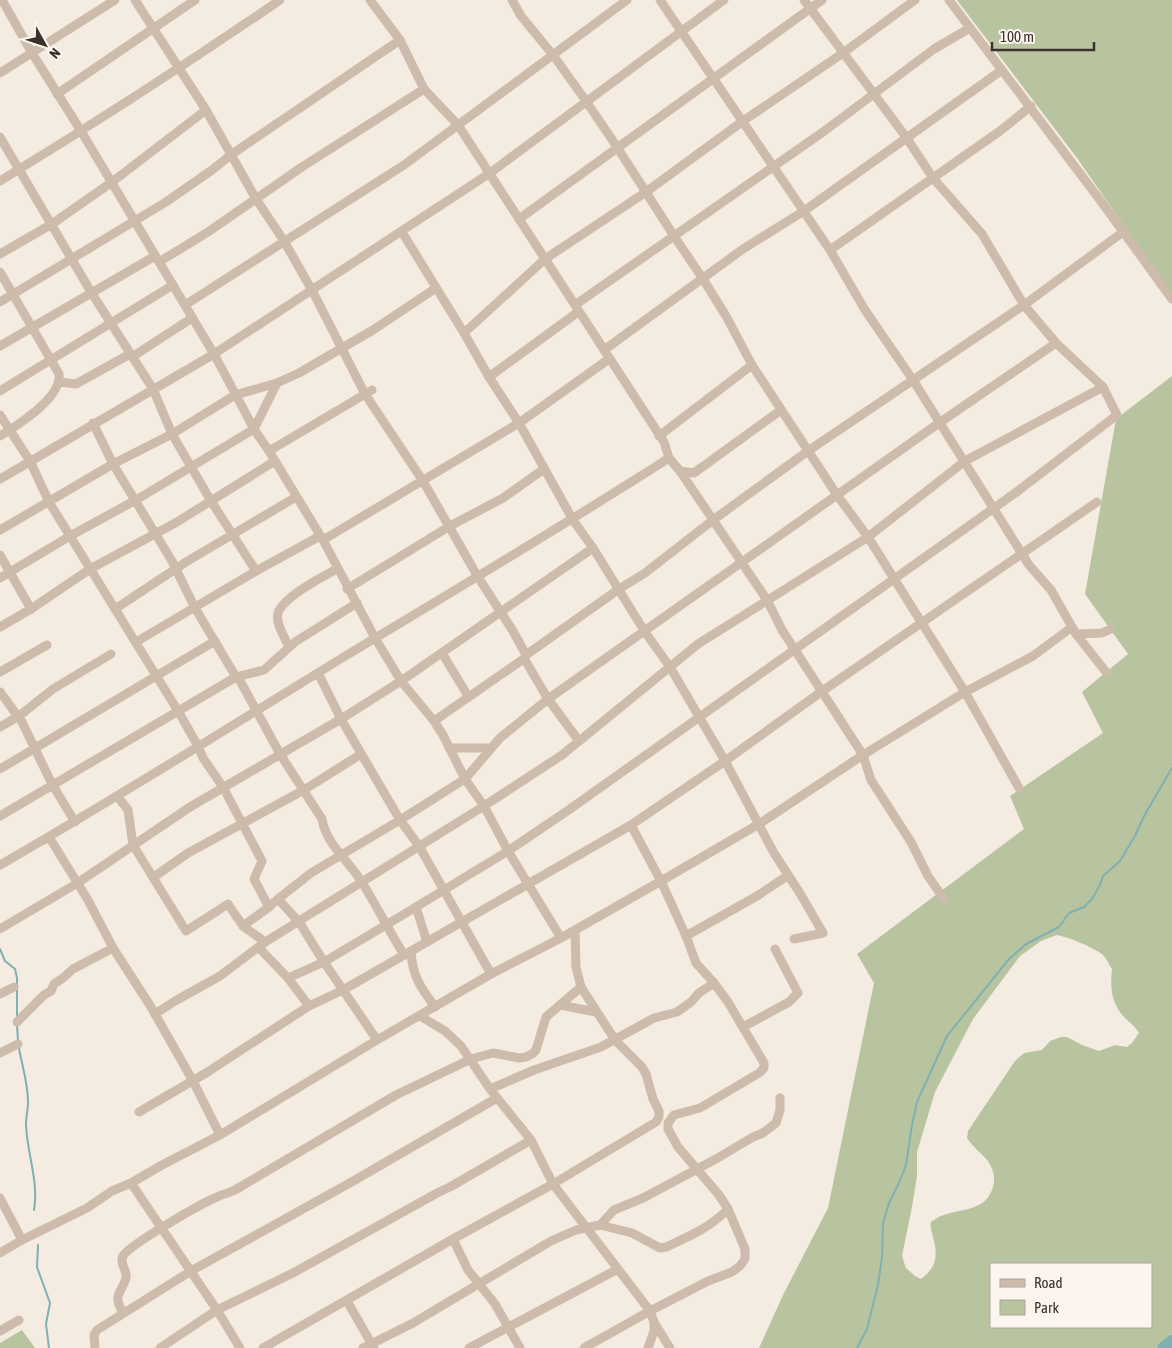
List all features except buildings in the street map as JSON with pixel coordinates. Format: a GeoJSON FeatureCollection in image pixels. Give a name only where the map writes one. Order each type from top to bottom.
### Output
{"type":"FeatureCollection","features":[{"type":"Feature","properties":{"kind":"street"},"geometry":{"type":"LineString","coordinates":[[3,0],[32,53],[112,182],[214,354],[254,429],[322,538],[348,589],[401,682],[434,721],[443,735],[465,778],[484,806],[508,851],[561,938]]}},
{"type":"Feature","properties":{"kind":"street"},"geometry":{"type":"LineString","coordinates":[[0,73],[115,0]]}},
{"type":"Feature","properties":{"kind":"street"},"geometry":{"type":"LineString","coordinates":[[135,0],[206,110],[256,199],[284,241],[341,348],[450,526],[478,577],[501,611],[548,699],[579,741]]}},
{"type":"Feature","properties":{"kind":"street"},"geometry":{"type":"LineString","coordinates":[[57,94],[195,0]]}},
{"type":"Feature","properties":{"kind":"street"},"geometry":{"type":"LineString","coordinates":[[0,181],[179,67],[269,3],[280,0]]}},
{"type":"Feature","properties":{"kind":"street"},"geometry":{"type":"LineString","coordinates":[[370,0],[400,40],[424,89],[458,125],[490,173],[664,442],[669,458],[680,471],[767,600],[782,630],[863,756],[871,780],[911,842],[928,876],[944,899]]}},
{"type":"Feature","properties":{"kind":"street"},"geometry":{"type":"LineString","coordinates":[[512,0],[521,16],[553,55],[617,147],[703,279],[726,316],[752,365],[837,495],[868,537],[965,692],[1019,788]]}},
{"type":"Feature","properties":{"kind":"street"},"geometry":{"type":"LineString","coordinates":[[185,305],[404,165],[627,0]]}},
{"type":"Feature","properties":{"kind":"street"},"geometry":{"type":"LineString","coordinates":[[660,0],[830,250],[865,310],[913,380],[1028,565],[1051,590],[1074,630],[1106,672]]}},
{"type":"Feature","properties":{"kind":"street"},"geometry":{"type":"LineString","coordinates":[[0,479],[214,354],[402,232],[490,173],[724,0]]}},
{"type":"Feature","properties":{"kind":"street"},"geometry":{"type":"LineString","coordinates":[[288,978],[324,962],[386,925],[508,851],[570,809],[893,578],[993,509],[1117,415],[1103,388],[1056,343],[1024,305],[982,234],[933,178],[906,137],[804,0]]}},
{"type":"Feature","properties":{"kind":"street"},"geometry":{"type":"LineString","coordinates":[[519,219],[822,0]]}},
{"type":"Feature","properties":{"kind":"street"},"geometry":{"type":"LineString","coordinates":[[464,333],[545,259],[646,192],[915,0]]}},
{"type":"Feature","properties":{"kind":"street"},"geometry":{"type":"LineString","coordinates":[[949,0],[1031,106],[1172,299]]}},
{"type":"Feature","properties":{"kind":"street"},"geometry":{"type":"LineString","coordinates":[[489,377],[576,308],[674,236],[874,95],[934,49],[970,28]]}},
{"type":"Feature","properties":{"kind":"street"},"geometry":{"type":"LineString","coordinates":[[0,302],[135,221],[400,40]]}},
{"type":"Feature","properties":{"kind":"street"},"geometry":{"type":"LineString","coordinates":[[604,350],[744,249],[804,211],[1002,70]]}},
{"type":"Feature","properties":{"kind":"street"},"geometry":{"type":"LineString","coordinates":[[0,346],[91,292],[208,232],[302,167],[424,89]]}},
{"type":"Feature","properties":{"kind":"street"},"geometry":{"type":"LineString","coordinates":[[830,250],[1011,123],[1031,106]]}},
{"type":"Feature","properties":{"kind":"street"},"geometry":{"type":"LineString","coordinates":[[0,254],[52,224],[112,182],[206,110]]}},
{"type":"Feature","properties":{"kind":"street"},"geometry":{"type":"LineString","coordinates":[[0,137],[91,292],[153,389],[172,434],[191,468],[256,571]]}},
{"type":"Feature","properties":{"kind":"street"},"geometry":{"type":"LineString","coordinates":[[402,232],[489,377],[519,423],[573,520],[593,548],[645,632],[670,667],[725,761],[774,853],[824,933],[794,939]]}},
{"type":"Feature","properties":{"kind":"street"},"geometry":{"type":"LineString","coordinates":[[434,721],[619,589],[645,573],[713,520],[808,451],[1024,305],[1123,232]]}},
{"type":"Feature","properties":{"kind":"street"},"geometry":{"type":"LineString","coordinates":[[0,272],[59,374],[59,382],[46,402],[0,436]]}},
{"type":"Feature","properties":{"kind":"street"},"geometry":{"type":"LineString","coordinates":[[0,391],[173,286]]}},
{"type":"Feature","properties":{"kind":"street"},"geometry":{"type":"LineString","coordinates":[[0,530],[113,464],[172,434],[235,395],[277,384],[299,373],[373,330],[436,288]]}},
{"type":"Feature","properties":{"kind":"street"},"geometry":{"type":"LineString","coordinates":[[59,382],[70,384],[81,382],[131,356],[192,318]]}},
{"type":"Feature","properties":{"kind":"street"},"geometry":{"type":"LineString","coordinates":[[243,926],[311,873],[400,820],[465,778],[500,738],[548,699],[939,423],[1056,343]]}},
{"type":"Feature","properties":{"kind":"street"},"geometry":{"type":"LineString","coordinates":[[136,642],[256,571],[322,538],[423,481],[519,423],[609,359]]}},
{"type":"Feature","properties":{"kind":"street"},"geometry":{"type":"LineString","coordinates":[[659,436],[752,365]]}},
{"type":"Feature","properties":{"kind":"street"},"geometry":{"type":"LineString","coordinates":[[0,578],[191,468],[254,429],[277,384]]}},
{"type":"Feature","properties":{"kind":"street"},"geometry":{"type":"LineString","coordinates":[[155,1014],[220,976],[265,942],[484,806],[579,741],[698,644],[868,537],[965,462],[1103,388]]}},
{"type":"Feature","properties":{"kind":"street"},"geometry":{"type":"LineString","coordinates":[[268,451],[369,392]]}},
{"type":"Feature","properties":{"kind":"street"},"geometry":{"type":"LineString","coordinates":[[680,471],[694,473],[781,410]]}},
{"type":"Feature","properties":{"kind":"street"},"geometry":{"type":"LineString","coordinates":[[0,415],[30,461],[50,502],[70,536],[178,711],[203,758],[223,787],[243,823],[262,861],[254,879],[269,907]]}},
{"type":"Feature","properties":{"kind":"street"},"geometry":{"type":"LineString","coordinates":[[93,423],[113,464],[156,533],[195,608],[237,677],[280,754],[322,818],[323,828],[330,840],[362,882],[386,925],[408,953],[414,976],[435,1007]]}},
{"type":"Feature","properties":{"kind":"street"},"geometry":{"type":"LineString","coordinates":[[0,865],[118,797],[375,638],[573,520],[669,458]]}},
{"type":"Feature","properties":{"kind":"street"},"geometry":{"type":"LineString","coordinates":[[0,627],[31,609],[90,569],[211,501],[275,461]]}},
{"type":"Feature","properties":{"kind":"street"},"geometry":{"type":"LineString","coordinates":[[348,589],[450,526],[503,498],[544,469]]}},
{"type":"Feature","properties":{"kind":"street"},"geometry":{"type":"LineString","coordinates":[[115,610],[176,569],[296,496]]}},
{"type":"Feature","properties":{"kind":"street"},"geometry":{"type":"LineString","coordinates":[[139,1112],[193,1081],[309,1006],[343,990],[631,825],[1097,502]]}},
{"type":"Feature","properties":{"kind":"street"},"geometry":{"type":"LineString","coordinates":[[0,929],[76,884],[190,807],[401,682],[593,548]]}},
{"type":"Feature","properties":{"kind":"street"},"geometry":{"type":"LineString","coordinates":[[0,554],[31,609]]}},
{"type":"Feature","properties":{"kind":"street"},"geometry":{"type":"LineString","coordinates":[[288,647],[278,621],[278,613],[288,600],[306,586],[337,568]]}},
{"type":"Feature","properties":{"kind":"street"},"geometry":{"type":"LineString","coordinates":[[0,816],[237,677],[264,670],[288,647],[356,603]]}},
{"type":"Feature","properties":{"kind":"street"},"geometry":{"type":"LineString","coordinates":[[0,1253],[87,1208],[112,1191],[131,1183],[220,1135],[491,974],[561,938],[661,881],[759,824],[965,692],[1033,656],[1074,630],[1102,633],[1111,629]]}},
{"type":"Feature","properties":{"kind":"street"},"geometry":{"type":"LineString","coordinates":[[0,769],[215,641]]}},
{"type":"Feature","properties":{"kind":"street"},"geometry":{"type":"LineString","coordinates":[[0,672],[47,645]]}},
{"type":"Feature","properties":{"kind":"street"},"geometry":{"type":"LineString","coordinates":[[442,653],[468,696]]}},
{"type":"Feature","properties":{"kind":"street"},"geometry":{"type":"LineString","coordinates":[[0,727],[19,716],[53,689],[111,654]]}},
{"type":"Feature","properties":{"kind":"street"},"geometry":{"type":"LineString","coordinates":[[318,673],[361,754],[400,820],[419,846],[491,974]]}},
{"type":"Feature","properties":{"kind":"street"},"geometry":{"type":"LineString","coordinates":[[0,692],[19,716],[52,784],[75,822]]}},
{"type":"Feature","properties":{"kind":"street"},"geometry":{"type":"LineString","coordinates":[[449,748],[490,748]]}},
{"type":"Feature","properties":{"kind":"street"},"geometry":{"type":"LineString","coordinates":[[154,877],[188,853],[304,790],[361,754]]}},
{"type":"Feature","properties":{"kind":"street"},"geometry":{"type":"LineString","coordinates":[[118,797],[128,810],[133,845],[186,931],[228,904],[243,926],[265,942]]}},
{"type":"Feature","properties":{"kind":"street"},"geometry":{"type":"LineString","coordinates":[[631,825],[661,881],[696,963],[714,984],[743,1027],[763,1058],[764,1068],[759,1073],[700,1108],[674,1115],[669,1122],[648,1128]]}},
{"type":"Feature","properties":{"kind":"street"},"geometry":{"type":"LineString","coordinates":[[0,869],[49,837]]}},
{"type":"Feature","properties":{"kind":"street"},"geometry":{"type":"LineString","coordinates":[[49,837],[76,884],[88,900],[113,948],[155,1014],[193,1081],[220,1135]]}},
{"type":"Feature","properties":{"kind":"street"},"geometry":{"type":"LineString","coordinates":[[686,936],[757,896],[788,876]]}},
{"type":"Feature","properties":{"kind":"street"},"geometry":{"type":"LineString","coordinates":[[278,899],[299,922],[377,1040]]}},
{"type":"Feature","properties":{"kind":"street"},"geometry":{"type":"LineString","coordinates":[[416,906],[427,942]]}},
{"type":"Feature","properties":{"kind":"street"},"geometry":{"type":"LineString","coordinates":[[264,1348],[453,1239],[553,1184],[656,1122],[659,1117],[659,1111],[642,1067],[615,1040],[581,987],[576,967],[575,930]]}},
{"type":"Feature","properties":{"kind":"street"},"geometry":{"type":"LineString","coordinates":[[265,942],[261,947],[262,951],[288,978],[309,1006]]}},
{"type":"Feature","properties":{"kind":"street"},"geometry":{"type":"LineString","coordinates":[[17,1022],[44,995],[51,991],[54,984],[73,969],[113,948]]}},
{"type":"Feature","properties":{"kind":"street"},"geometry":{"type":"LineString","coordinates":[[743,1027],[789,1002],[798,993],[775,949]]}},
{"type":"Feature","properties":{"kind":"street"},"geometry":{"type":"LineString","coordinates":[[490,1088],[534,1070],[602,1047],[654,1018],[678,1012],[699,993],[714,984]]}},
{"type":"Feature","properties":{"kind":"street"},"geometry":{"type":"LineString","coordinates":[[0,994],[14,986]]}},
{"type":"Feature","properties":{"kind":"street"},"geometry":{"type":"LineString","coordinates":[[123,1313],[117,1296],[126,1278],[121,1260],[123,1255],[136,1243],[217,1197],[235,1190],[396,1095],[471,1059],[493,1053],[519,1058],[532,1054],[536,1050],[546,1017],[581,987]]}},
{"type":"Feature","properties":{"kind":"street"},"geometry":{"type":"LineString","coordinates":[[560,1005],[596,1012]]}},
{"type":"Feature","properties":{"kind":"street"},"geometry":{"type":"LineString","coordinates":[[420,1016],[452,1037],[471,1059],[497,1098],[530,1140],[553,1184],[650,1311],[654,1322],[670,1348]]}},
{"type":"Feature","properties":{"kind":"street"},"geometry":{"type":"LineString","coordinates":[[0,1053],[18,1044]]}},
{"type":"Feature","properties":{"kind":"street"},"geometry":{"type":"LineString","coordinates":[[95,1348],[94,1335],[97,1330],[123,1313],[191,1271],[348,1184],[497,1098]]}},
{"type":"Feature","properties":{"kind":"street"},"geometry":{"type":"LineString","coordinates":[[600,1225],[614,1210],[643,1198],[763,1133],[776,1123],[780,1110],[780,1098]]}},
{"type":"Feature","properties":{"kind":"street"},"geometry":{"type":"LineString","coordinates":[[584,1348],[708,1281],[732,1272],[745,1259],[746,1249],[728,1209],[719,1195],[678,1147],[669,1122],[659,1111]]}},
{"type":"Feature","properties":{"kind":"street"},"geometry":{"type":"LineString","coordinates":[[160,1348],[217,1310],[293,1273],[450,1187],[530,1140]]}},
{"type":"Feature","properties":{"kind":"street"},"geometry":{"type":"LineString","coordinates":[[131,1183],[160,1229],[217,1310],[240,1348]]}},
{"type":"Feature","properties":{"kind":"street"},"geometry":{"type":"LineString","coordinates":[[1,1202],[22,1240]]}},
{"type":"Feature","properties":{"kind":"street"},"geometry":{"type":"LineString","coordinates":[[347,1301],[370,1346],[414,1323],[552,1241],[576,1230],[600,1225],[632,1233],[660,1248],[666,1247],[705,1228],[718,1220],[728,1209]]}},
{"type":"Feature","properties":{"kind":"street"},"geometry":{"type":"LineString","coordinates":[[453,1239],[468,1270],[488,1294],[520,1348]]}},
{"type":"Feature","properties":{"kind":"street"},"geometry":{"type":"LineString","coordinates":[[469,1348],[618,1269]]}},
{"type":"Feature","properties":{"kind":"street"},"geometry":{"type":"LineString","coordinates":[[0,1331],[19,1320]]}},
{"type":"Feature","properties":{"kind":"street"},"geometry":{"type":"LineString","coordinates":[[648,1348],[654,1331],[654,1322]]}},
{"type":"Feature","properties":{"kind":"green space"},"geometry":{"type":"Polygon","coordinates":[[[957,0],[1172,0],[1172,295],[1077,158],[957,0]]]}},
{"type":"Feature","properties":{"kind":"green space"},"geometry":{"type":"Polygon","coordinates":[[[1172,376],[1172,1348],[759,1348],[783,1295],[828,1208],[874,983],[857,954],[1024,829],[1010,796],[1103,733],[1082,692],[1128,654],[1085,594],[1116,419],[1172,376]],[[1057,935],[1041,941],[1020,956],[973,1019],[935,1092],[917,1152],[917,1176],[902,1256],[906,1268],[921,1279],[930,1270],[936,1255],[931,1222],[949,1213],[979,1205],[990,1195],[994,1184],[993,1170],[988,1161],[967,1138],[968,1131],[1015,1061],[1024,1053],[1042,1050],[1050,1041],[1061,1037],[1067,1037],[1099,1051],[1115,1045],[1127,1047],[1139,1033],[1120,1012],[1114,1001],[1111,983],[1112,969],[1104,957],[1088,946],[1057,935]]]}},
{"type":"Feature","properties":{"kind":"green space"},"geometry":{"type":"Polygon","coordinates":[[[22,1330],[35,1348],[0,1348],[0,1343],[22,1330]]]}},
{"type":"Feature","properties":{"kind":"waterway"},"geometry":{"type":"LineString","coordinates":[[857,1348],[867,1329],[878,1285],[882,1257],[883,1223],[889,1203],[906,1165],[917,1102],[947,1036],[1009,959],[1026,944],[1059,927],[1069,913],[1084,907],[1092,899],[1103,876],[1120,861],[1172,768]]}},
{"type":"Feature","properties":{"kind":"waterway"},"geometry":{"type":"LineString","coordinates":[[0,949],[5,961],[15,969],[17,978],[17,1018]]}},
{"type":"Feature","properties":{"kind":"waterway"},"geometry":{"type":"LineString","coordinates":[[17,1025],[18,1041]]}},
{"type":"Feature","properties":{"kind":"waterway"},"geometry":{"type":"LineString","coordinates":[[19,1048],[28,1095],[26,1125],[34,1178],[34,1210]]}},
{"type":"Feature","properties":{"kind":"waterway"},"geometry":{"type":"LineString","coordinates":[[38,1245],[37,1267],[50,1303],[46,1324],[49,1348]]}},
{"type":"Feature","properties":{"kind":"waterway"},"geometry":{"type":"LineString","coordinates":[[1163,1348],[1172,1341]]}}]}
